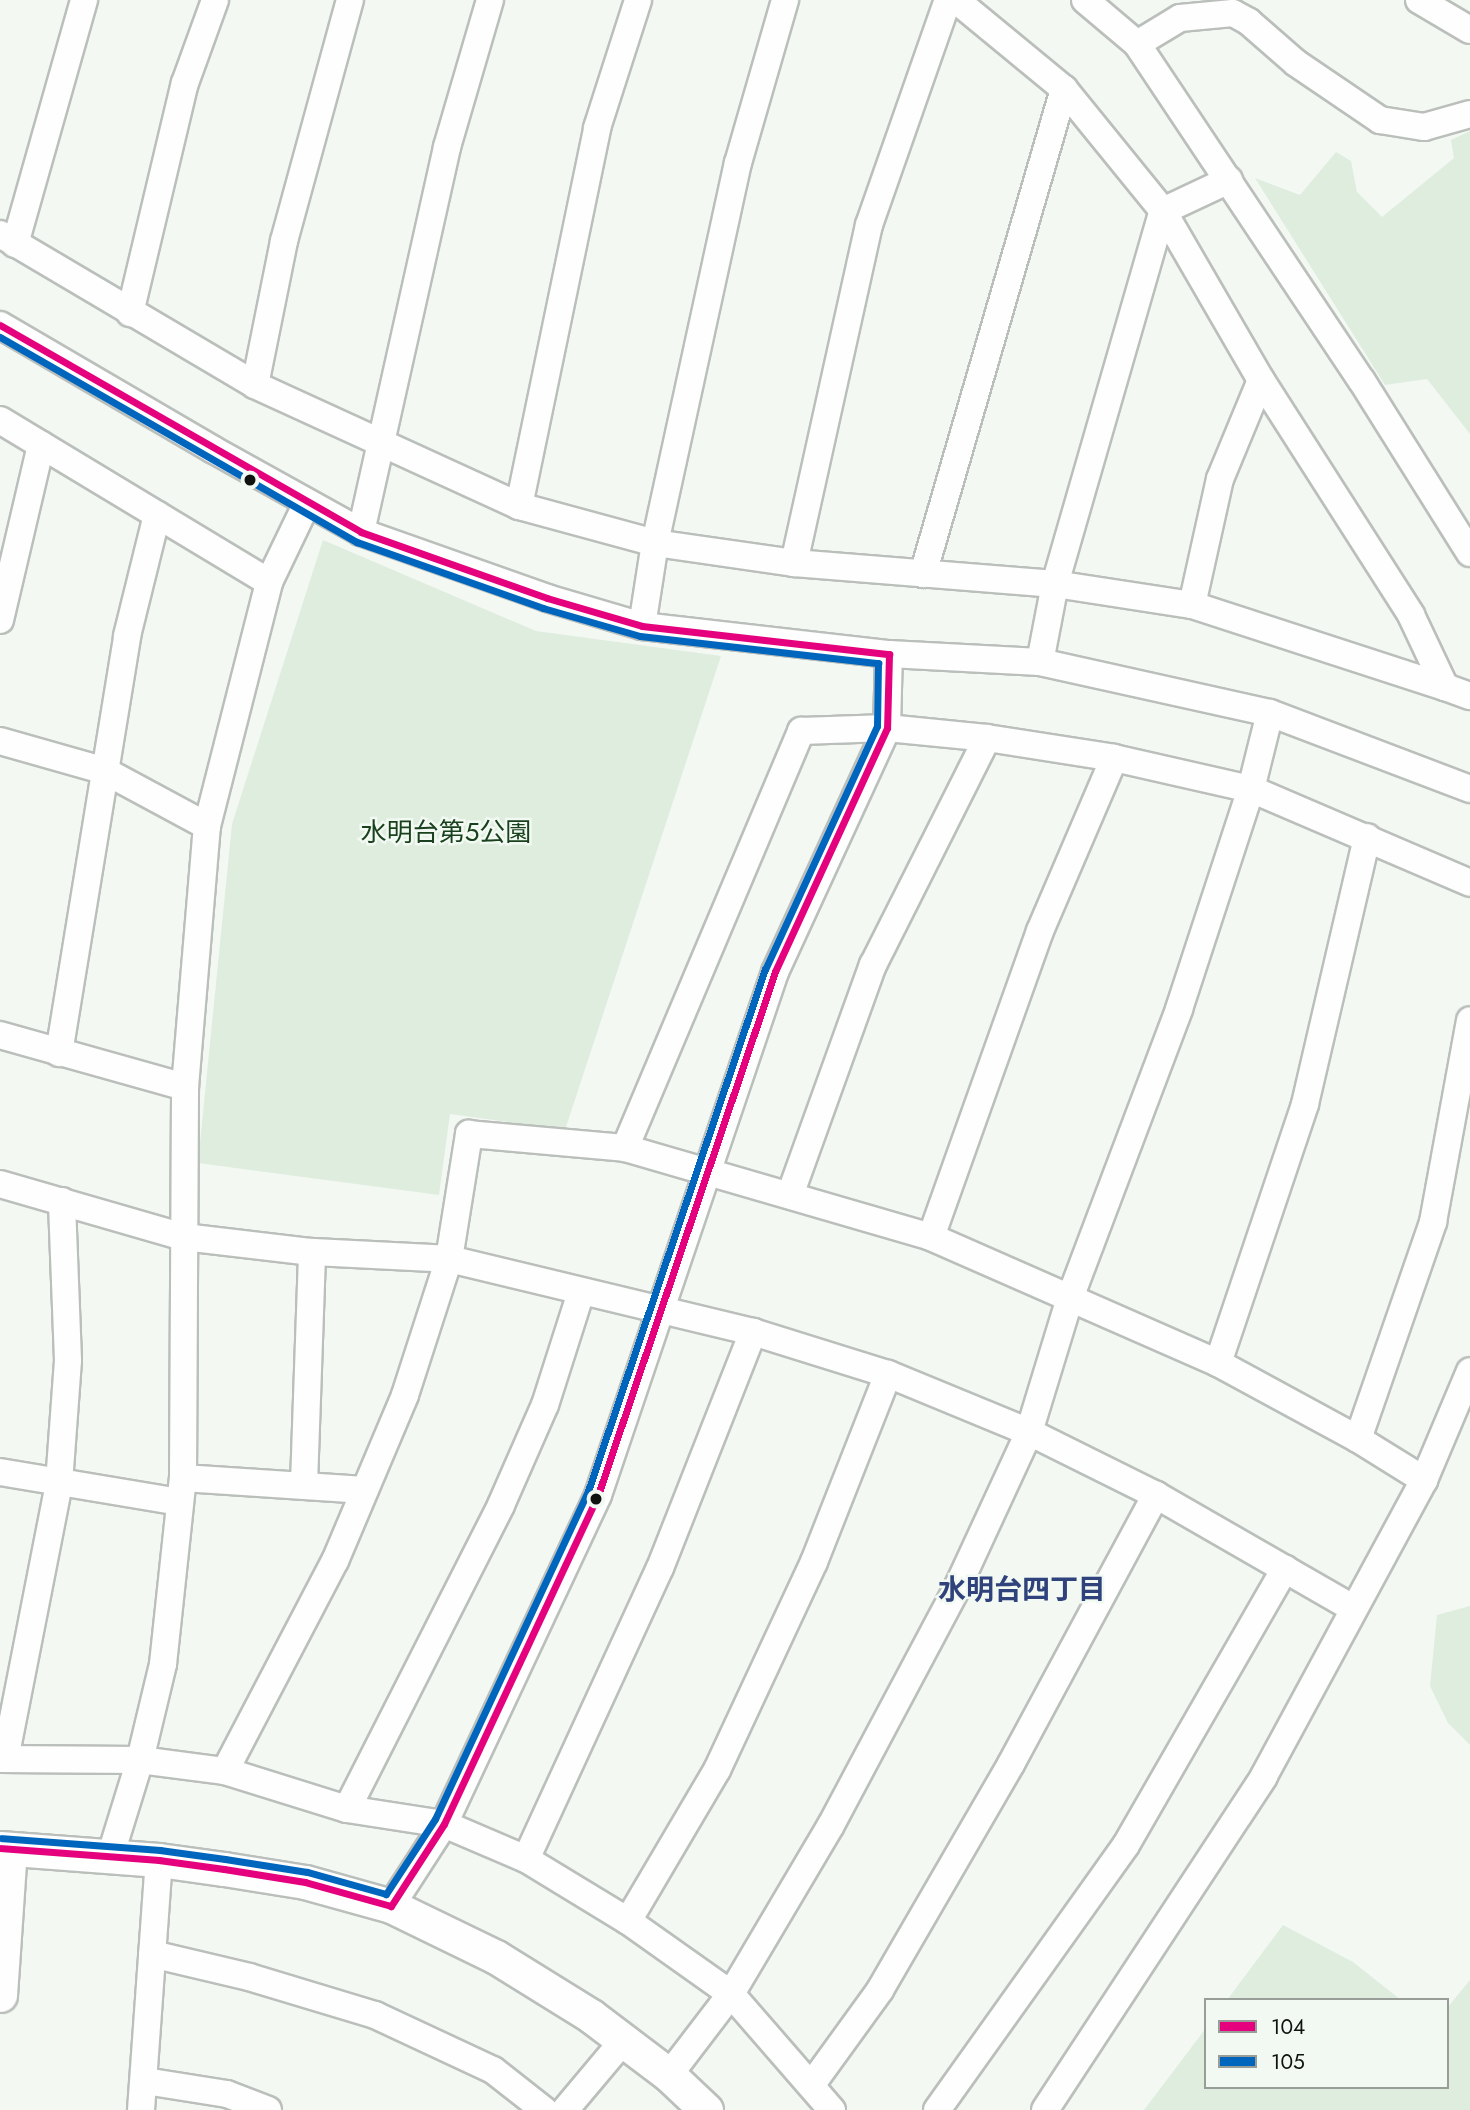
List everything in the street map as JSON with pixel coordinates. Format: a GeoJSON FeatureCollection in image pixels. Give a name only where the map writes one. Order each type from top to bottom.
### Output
{"type":"FeatureCollection","features":[{"type":"Feature","properties":{"kind":"street"},"geometry":{"type":"LineString","coordinates":[[83,0],[8,239],[255,385],[519,506],[655,543],[794,563],[1055,584],[1192,605],[1470,696]]}},
{"type":"Feature","properties":{"kind":"street"},"geometry":{"type":"LineString","coordinates":[[130,313],[186,83],[215,0]]}},
{"type":"Feature","properties":{"kind":"street"},"geometry":{"type":"LineString","coordinates":[[255,385],[284,241],[350,0]]}},
{"type":"Feature","properties":{"kind":"street"},"geometry":{"type":"LineString","coordinates":[[361,531],[447,146],[490,0]]}},
{"type":"Feature","properties":{"kind":"street"},"geometry":{"type":"LineString","coordinates":[[519,506],[597,128],[638,0]]}},
{"type":"Feature","properties":{"kind":"street"},"geometry":{"type":"LineString","coordinates":[[642,626],[655,543],[738,163],[785,0]]}},
{"type":"Feature","properties":{"kind":"street"},"geometry":{"type":"LineString","coordinates":[[794,563],[869,225],[948,0]]}},
{"type":"Feature","properties":{"kind":"street"},"geometry":{"type":"LineString","coordinates":[[956,0],[1064,89],[1163,211],[1261,380],[1411,615],[1445,687]]}},
{"type":"Feature","properties":{"kind":"street"},"geometry":{"type":"LineString","coordinates":[[1085,0],[1137,44],[1362,381],[1470,553]]}},
{"type":"Feature","properties":{"kind":"street"},"geometry":{"type":"LineString","coordinates":[[1419,0],[1470,30]]}},
{"type":"Feature","properties":{"kind":"street"},"geometry":{"type":"LineString","coordinates":[[1137,44],[1180,19],[1233,13],[1249,22],[1296,63],[1380,120],[1424,127],[1470,114]]}},
{"type":"Feature","properties":{"kind":"street"},"geometry":{"type":"LineString","coordinates":[[923,574],[1064,89]]}},
{"type":"Feature","properties":{"kind":"street"},"geometry":{"type":"LineString","coordinates":[[1040,662],[1055,584],[1163,211],[1229,180]]}},
{"type":"Feature","properties":{"kind":"street"},"geometry":{"type":"LineString","coordinates":[[0,325],[306,503],[361,531],[547,598],[642,626],[889,654],[1040,662],[1270,713],[1470,789]]}},
{"type":"Feature","properties":{"kind":"street"},"geometry":{"type":"LineString","coordinates":[[1192,605],[1220,480],[1261,380]]}},
{"type":"Feature","properties":{"kind":"street"},"geometry":{"type":"LineString","coordinates":[[0,420],[269,582]]}},
{"type":"Feature","properties":{"kind":"street"},"geometry":{"type":"LineString","coordinates":[[0,620],[41,445]]}},
{"type":"Feature","properties":{"kind":"street"},"geometry":{"type":"LineString","coordinates":[[110,1857],[140,1760],[163,1664],[181,1490],[185,1087],[206,826],[269,582],[306,503]]}},
{"type":"Feature","properties":{"kind":"street"},"geometry":{"type":"LineString","coordinates":[[59,1053],[127,636],[157,515]]}},
{"type":"Feature","properties":{"kind":"street"},"geometry":{"type":"LineString","coordinates":[[391,1906],[444,1824],[598,1495],[705,1172],[775,972],[887,728],[889,654]]}},
{"type":"Feature","properties":{"kind":"street"},"geometry":{"type":"LineString","coordinates":[[669,2075],[731,1994],[831,1825],[958,1586],[1029,1432],[1070,1298],[1179,1009],[1251,789],[1270,713]]}},
{"type":"Feature","properties":{"kind":"street"},"geometry":{"type":"LineString","coordinates":[[625,1148],[801,731],[887,728],[987,738],[1114,758],[1251,789],[1470,883]]}},
{"type":"Feature","properties":{"kind":"street"},"geometry":{"type":"LineString","coordinates":[[790,1195],[873,965],[987,738]]}},
{"type":"Feature","properties":{"kind":"street"},"geometry":{"type":"LineString","coordinates":[[0,741],[105,771],[206,826]]}},
{"type":"Feature","properties":{"kind":"street"},"geometry":{"type":"LineString","coordinates":[[931,1237],[1040,931],[1114,758]]}},
{"type":"Feature","properties":{"kind":"street"},"geometry":{"type":"LineString","coordinates":[[1218,1363],[1305,1104],[1367,837]]}},
{"type":"Feature","properties":{"kind":"street"},"geometry":{"type":"LineString","coordinates":[[1358,1439],[1433,1222],[1470,1020]]}},
{"type":"Feature","properties":{"kind":"street"},"geometry":{"type":"LineString","coordinates":[[0,1035],[185,1087]]}},
{"type":"Feature","properties":{"kind":"street"},"geometry":{"type":"LineString","coordinates":[[225,1771],[335,1561],[405,1395],[449,1259],[469,1135],[625,1148],[931,1237],[1218,1363],[1358,1439],[1424,1480]]}},
{"type":"Feature","properties":{"kind":"street"},"geometry":{"type":"LineString","coordinates":[[0,1184],[184,1237],[312,1252],[449,1259],[581,1292],[662,1308],[753,1332],[888,1374],[1029,1432],[1156,1495],[1354,1609]]}},
{"type":"Feature","properties":{"kind":"street"},"geometry":{"type":"LineString","coordinates":[[62,1201],[68,1360],[59,1483],[3,1759],[140,1760],[225,1771],[346,1810],[444,1824],[526,1858],[628,1921],[731,1994],[832,2110]]}},
{"type":"Feature","properties":{"kind":"street"},"geometry":{"type":"LineString","coordinates":[[304,1484],[312,1252]]}},
{"type":"Feature","properties":{"kind":"street"},"geometry":{"type":"LineString","coordinates":[[346,1810],[500,1505],[545,1405],[581,1292]]}},
{"type":"Feature","properties":{"kind":"street"},"geometry":{"type":"LineString","coordinates":[[526,1858],[660,1568],[753,1332]]}},
{"type":"Feature","properties":{"kind":"street"},"geometry":{"type":"LineString","coordinates":[[1045,2110],[1264,1776],[1424,1480],[1470,1371]]}},
{"type":"Feature","properties":{"kind":"street"},"geometry":{"type":"LineString","coordinates":[[628,1921],[717,1770],[814,1562],[888,1374]]}},
{"type":"Feature","properties":{"kind":"street"},"geometry":{"type":"LineString","coordinates":[[0,1472],[59,1483],[181,1490],[304,1484],[365,1490]]}},
{"type":"Feature","properties":{"kind":"street"},"geometry":{"type":"LineString","coordinates":[[812,2084],[880,1990],[1012,1765],[1156,1495]]}},
{"type":"Feature","properties":{"kind":"street"},"geometry":{"type":"LineString","coordinates":[[937,2110],[1126,1845],[1285,1569]]}},
{"type":"Feature","properties":{"kind":"street"},"geometry":{"type":"LineString","coordinates":[[0,1995],[5,1849],[159,1860],[305,1882],[391,1906],[496,1957],[591,2016],[669,2075],[706,2110]]}},
{"type":"Feature","properties":{"kind":"street"},"geometry":{"type":"LineString","coordinates":[[142,2110],[159,1860]]}},
{"type":"Feature","properties":{"kind":"street"},"geometry":{"type":"LineString","coordinates":[[152,1954],[249,1977],[375,2015],[493,2070],[544,2110]]}},
{"type":"Feature","properties":{"kind":"street"},"geometry":{"type":"LineString","coordinates":[[565,2110],[622,2041]]}},
{"type":"Feature","properties":{"kind":"street"},"geometry":{"type":"LineString","coordinates":[[145,2081],[227,2095],[268,2110]]}},
{"type":"Feature","properties":{"kind":"green space"},"geometry":{"type":"Polygon","coordinates":[[[1470,131],[1470,434],[1427,379],[1385,385],[1255,178],[1300,195],[1336,152],[1351,161],[1357,192],[1382,217],[1454,158],[1451,140],[1470,131]]]}},
{"type":"Feature","properties":{"kind":"green space","name":"水明台第5公園"},"geometry":{"type":"Polygon","coordinates":[[[323,540],[536,631],[721,656],[565,1130],[450,1114],[439,1195],[198,1163],[232,824],[323,540]]]}},
{"type":"Feature","properties":{"kind":"green space"},"geometry":{"type":"Polygon","coordinates":[[[1470,1606],[1470,1745],[1448,1723],[1430,1686],[1437,1615],[1470,1606]]]}},
{"type":"Feature","properties":{"kind":"green space"},"geometry":{"type":"Polygon","coordinates":[[[1283,1925],[1353,1962],[1398,1998],[1228,1998],[1283,1925]]]}},
{"type":"Feature","properties":{"kind":"green space"},"geometry":{"type":"Polygon","coordinates":[[[1470,1980],[1470,2110],[1144,2110],[1204,2031],[1204,2089],[1449,2089],[1449,2006],[1470,1980]]]}},
{"type":"Feature","properties":{"kind":"transit line","name":"104"},"geometry":{"type":"LineString","coordinates":[[0,325],[361,532],[547,598],[642,626],[889,654],[887,728],[775,972],[598,1495],[444,1824],[391,1906],[305,1882],[224,1869],[159,1860],[0,1848]]}},
{"type":"Feature","properties":{"kind":"transit line","name":"105"},"geometry":{"type":"LineString","coordinates":[[0,337],[357,542],[543,608],[640,636],[878,663],[877,726],[765,969],[588,1491],[435,1819],[386,1894],[307,1872],[225,1859],[160,1850],[1,1838]]}},
{"type":"Feature","properties":{"kind":"district","name":"水明台四丁目"},"geometry":{"type":"Point","coordinates":[1022,1590]}}]}
